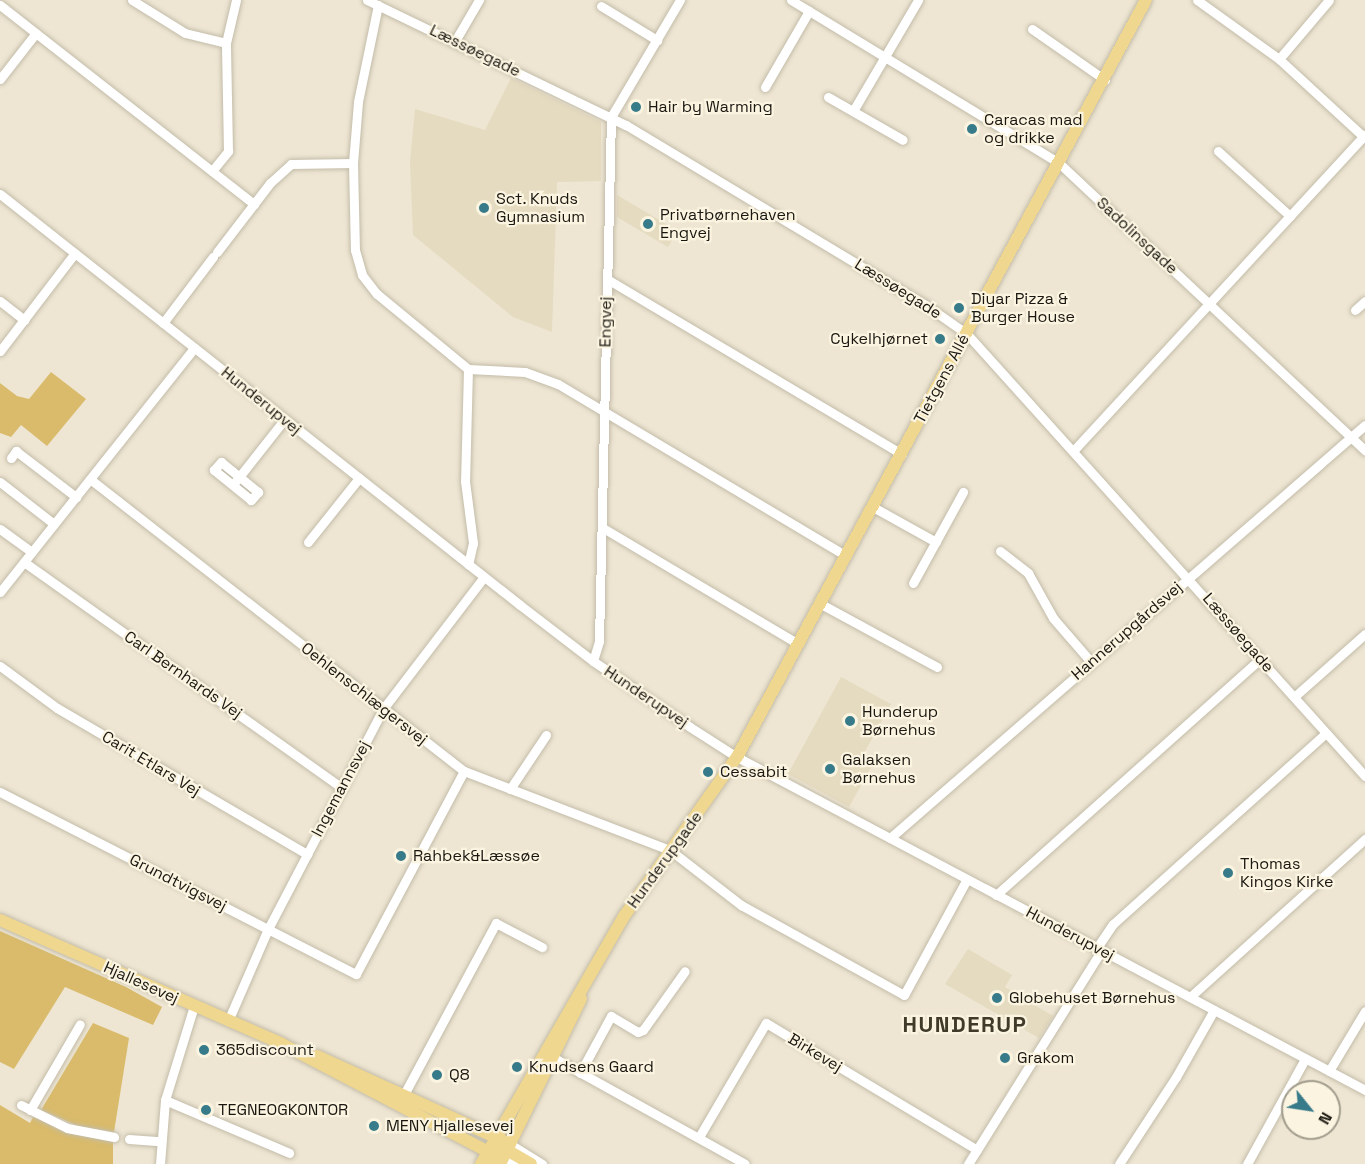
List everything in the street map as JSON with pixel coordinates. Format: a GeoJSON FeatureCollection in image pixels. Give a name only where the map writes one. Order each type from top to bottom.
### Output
{"type":"FeatureCollection","features":[{"type":"Feature","properties":{"kind":"main road","name":"Tietgens Allé"},"geometry":{"type":"LineString","coordinates":[[737,757],[1105,80],[1146,0]]}},
{"type":"Feature","properties":{"kind":"main road","name":"Hunderupgade"},"geometry":{"type":"LineString","coordinates":[[499,1149],[547,1058],[546,1046],[670,850],[737,757]]}},
{"type":"Feature","properties":{"kind":"main road","name":"Hjallesevej"},"geometry":{"type":"LineString","coordinates":[[0,920],[228,1021],[404,1094],[499,1149]]}},
{"type":"Feature","properties":{"kind":"main road","name":"Hunderupgade"},"geometry":{"type":"LineString","coordinates":[[499,1149],[554,1058],[596,965]]}},
{"type":"Feature","properties":{"kind":"main road","name":"Hjallesevej"},"geometry":{"type":"LineString","coordinates":[[282,1044],[402,1107],[499,1149]]}},
{"type":"Feature","properties":{"kind":"main road"},"geometry":{"type":"LineString","coordinates":[[481,1164],[499,1149],[531,1164]]}},
{"type":"Feature","properties":{"kind":"street"},"geometry":{"type":"LineString","coordinates":[[132,0],[177,30],[226,43]]}},
{"type":"Feature","properties":{"kind":"street"},"geometry":{"type":"LineString","coordinates":[[212,171],[228,151],[226,43],[236,0]]}},
{"type":"Feature","properties":{"kind":"street","name":"Læssøegade"},"geometry":{"type":"LineString","coordinates":[[367,0],[611,117],[927,306],[967,334],[1074,450],[1365,776]]}},
{"type":"Feature","properties":{"kind":"street"},"geometry":{"type":"LineString","coordinates":[[455,41],[479,0]]}},
{"type":"Feature","properties":{"kind":"street","name":"Engvej"},"geometry":{"type":"LineString","coordinates":[[593,661],[599,641],[603,528],[611,117],[680,0]]}},
{"type":"Feature","properties":{"kind":"street","name":"Sadolinsgade"},"geometry":{"type":"LineString","coordinates":[[791,0],[1059,163],[1353,436],[1365,450]]}},
{"type":"Feature","properties":{"kind":"street"},"geometry":{"type":"LineString","coordinates":[[853,111],[918,0]]}},
{"type":"Feature","properties":{"kind":"street"},"geometry":{"type":"LineString","coordinates":[[1074,450],[1364,137],[1279,59],[1197,0]]}},
{"type":"Feature","properties":{"kind":"street"},"geometry":{"type":"LineString","coordinates":[[1279,59],[1329,0]]}},
{"type":"Feature","properties":{"kind":"street"},"geometry":{"type":"LineString","coordinates":[[0,4],[254,204]]}},
{"type":"Feature","properties":{"kind":"street"},"geometry":{"type":"LineString","coordinates":[[378,5],[358,102],[353,163],[355,250],[362,275],[377,294],[468,369],[542,376],[847,556]]}},
{"type":"Feature","properties":{"kind":"street"},"geometry":{"type":"LineString","coordinates":[[601,6],[657,39]]}},
{"type":"Feature","properties":{"kind":"street"},"geometry":{"type":"LineString","coordinates":[[765,87],[809,11]]}},
{"type":"Feature","properties":{"kind":"street"},"geometry":{"type":"LineString","coordinates":[[1032,29],[1105,80]]}},
{"type":"Feature","properties":{"kind":"street"},"geometry":{"type":"LineString","coordinates":[[0,79],[36,33]]}},
{"type":"Feature","properties":{"kind":"street"},"geometry":{"type":"LineString","coordinates":[[828,97],[903,140]]}},
{"type":"Feature","properties":{"kind":"street"},"geometry":{"type":"LineString","coordinates":[[1218,151],[1290,216]]}},
{"type":"Feature","properties":{"kind":"street"},"geometry":{"type":"LineString","coordinates":[[162,323],[254,204],[291,164],[353,163]]}},
{"type":"Feature","properties":{"kind":"street","name":"Hunderupvej"},"geometry":{"type":"LineString","coordinates":[[0,194],[284,420],[593,661],[737,757],[1365,1090]]}},
{"type":"Feature","properties":{"kind":"street"},"geometry":{"type":"LineString","coordinates":[[0,349],[75,253]]}},
{"type":"Feature","properties":{"kind":"street"},"geometry":{"type":"LineString","coordinates":[[607,279],[902,454]]}},
{"type":"Feature","properties":{"kind":"street"},"geometry":{"type":"LineString","coordinates":[[0,301],[24,320]]}},
{"type":"Feature","properties":{"kind":"street"},"geometry":{"type":"LineString","coordinates":[[1355,310],[1365,301]]}},
{"type":"Feature","properties":{"kind":"street"},"geometry":{"type":"LineString","coordinates":[[1,587],[24,562],[194,348]]}},
{"type":"Feature","properties":{"kind":"street"},"geometry":{"type":"LineString","coordinates":[[468,369],[465,481],[472,543],[468,564]]}},
{"type":"Feature","properties":{"kind":"street"},"geometry":{"type":"LineString","coordinates":[[232,485],[284,420]]}},
{"type":"Feature","properties":{"kind":"street","name":"Hannerupgårdsvej"},"geometry":{"type":"LineString","coordinates":[[890,838],[1365,425]]}},
{"type":"Feature","properties":{"kind":"street"},"geometry":{"type":"LineString","coordinates":[[11,458],[16,451],[76,497]]}},
{"type":"Feature","properties":{"kind":"street"},"geometry":{"type":"LineString","coordinates":[[220,462],[239,477],[258,492],[251,500],[214,470],[220,462]]}},
{"type":"Feature","properties":{"kind":"street"},"geometry":{"type":"LineString","coordinates":[[308,542],[359,478]]}},
{"type":"Feature","properties":{"kind":"street","name":"Oehlenschlægersvej"},"geometry":{"type":"LineString","coordinates":[[90,479],[464,771],[670,850],[741,905],[903,995],[967,879]]}},
{"type":"Feature","properties":{"kind":"street"},"geometry":{"type":"LineString","coordinates":[[0,482],[54,524]]}},
{"type":"Feature","properties":{"kind":"street"},"geometry":{"type":"LineString","coordinates":[[913,583],[963,492]]}},
{"type":"Feature","properties":{"kind":"street"},"geometry":{"type":"LineString","coordinates":[[873,507],[936,542]]}},
{"type":"Feature","properties":{"kind":"street"},"geometry":{"type":"LineString","coordinates":[[603,528],[798,644]]}},
{"type":"Feature","properties":{"kind":"street"},"geometry":{"type":"LineString","coordinates":[[0,529],[32,552]]}},
{"type":"Feature","properties":{"kind":"street"},"geometry":{"type":"LineString","coordinates":[[1000,550],[1028,573],[1053,618],[1091,662]]}},
{"type":"Feature","properties":{"kind":"street","name":"Carl Bernhards Vej"},"geometry":{"type":"LineString","coordinates":[[24,562],[342,788]]}},
{"type":"Feature","properties":{"kind":"street","name":"Ingemannsvej"},"geometry":{"type":"LineString","coordinates":[[228,1021],[268,929],[383,709],[484,577]]}},
{"type":"Feature","properties":{"kind":"street"},"geometry":{"type":"LineString","coordinates":[[820,604],[937,667]]}},
{"type":"Feature","properties":{"kind":"street"},"geometry":{"type":"LineString","coordinates":[[1294,697],[1365,634]]}},
{"type":"Feature","properties":{"kind":"street"},"geometry":{"type":"LineString","coordinates":[[996,895],[1260,658]]}},
{"type":"Feature","properties":{"kind":"street","name":"Carit Etlars Vej"},"geometry":{"type":"LineString","coordinates":[[0,666],[57,708],[307,854]]}},
{"type":"Feature","properties":{"kind":"street"},"geometry":{"type":"LineString","coordinates":[[968,1164],[1113,924],[1326,733]]}},
{"type":"Feature","properties":{"kind":"street"},"geometry":{"type":"LineString","coordinates":[[510,789],[546,735]]}},
{"type":"Feature","properties":{"kind":"street","name":"Grundtvigsvej"},"geometry":{"type":"LineString","coordinates":[[0,792],[356,974],[464,771]]}},
{"type":"Feature","properties":{"kind":"street"},"geometry":{"type":"LineString","coordinates":[[1190,997],[1365,839]]}},
{"type":"Feature","properties":{"kind":"street"},"geometry":{"type":"LineString","coordinates":[[402,1107],[404,1094],[496,923],[542,947]]}},
{"type":"Feature","properties":{"kind":"street"},"geometry":{"type":"LineString","coordinates":[[580,1073],[611,1016],[638,1032],[643,1030],[685,971]]}},
{"type":"Feature","properties":{"kind":"street"},"geometry":{"type":"LineString","coordinates":[[160,1164],[165,1100],[195,1006]]}},
{"type":"Feature","properties":{"kind":"street"},"geometry":{"type":"LineString","coordinates":[[1119,1164],[1176,1077],[1214,1010]]}},
{"type":"Feature","properties":{"kind":"street"},"geometry":{"type":"LineString","coordinates":[[1329,1071],[1365,1011]]}},
{"type":"Feature","properties":{"kind":"street","name":"Birkevej"},"geometry":{"type":"LineString","coordinates":[[699,1137],[766,1023],[977,1150]]}},
{"type":"Feature","properties":{"kind":"street"},"geometry":{"type":"LineString","coordinates":[[80,1024],[25,1108],[67,1128],[114,1137]]}},
{"type":"Feature","properties":{"kind":"street"},"geometry":{"type":"LineString","coordinates":[[554,1058],[745,1164]]}},
{"type":"Feature","properties":{"kind":"street"},"geometry":{"type":"LineString","coordinates":[[1247,1164],[1305,1059]]}},
{"type":"Feature","properties":{"kind":"street"},"geometry":{"type":"LineString","coordinates":[[165,1100],[289,1153]]}},
{"type":"Feature","properties":{"kind":"street"},"geometry":{"type":"LineString","coordinates":[[129,1138],[160,1141]]}},
{"type":"Feature","properties":{"kind":"street","name":"Hjallesevej"},"geometry":{"type":"LineString","coordinates":[[499,1149],[518,1164]]}},
{"type":"Feature","properties":{"kind":"street","name":"Hjallesevej"},"geometry":{"type":"LineString","coordinates":[[499,1149],[542,1164]]}},
{"type":"Feature","properties":{"kind":"shaded area","name":"Sct. Knuds Gymnasium"},"geometry":{"type":"Polygon","coordinates":[[[511,78],[601,122],[601,181],[557,182],[552,332],[513,317],[413,235],[410,162],[415,109],[485,130],[511,78]]]}},
{"type":"Feature","properties":{"kind":"shaded area","name":"Privatbørnehaven Engvej"},"geometry":{"type":"Polygon","coordinates":[[[617,195],[678,231],[668,247],[617,217],[617,195]]]}},
{"type":"Feature","properties":{"kind":"shaded area"},"geometry":{"type":"Polygon","coordinates":[[[51,372],[86,399],[47,446],[21,425],[11,437],[0,433],[0,383],[17,396],[29,399],[51,372]]]}},
{"type":"Feature","properties":{"kind":"shaded area"},"geometry":{"type":"Polygon","coordinates":[[[841,677],[891,704],[862,757],[873,764],[849,807],[788,774],[841,677]]]}},
{"type":"Feature","properties":{"kind":"shaded area"},"geometry":{"type":"Polygon","coordinates":[[[0,931],[126,987],[162,1007],[153,1025],[65,987],[14,1069],[0,1062],[0,931]]]}},
{"type":"Feature","properties":{"kind":"shaded area","name":"Globehuset Børnehus"},"geometry":{"type":"Polygon","coordinates":[[[968,949],[1012,975],[1005,987],[1053,1016],[1039,1038],[945,984],[968,949]]]}},
{"type":"Feature","properties":{"kind":"shaded area"},"geometry":{"type":"Polygon","coordinates":[[[93,1023],[129,1038],[114,1132],[78,1126],[41,1110],[93,1023]]]}},
{"type":"Feature","properties":{"kind":"shaded area"},"geometry":{"type":"Polygon","coordinates":[[[0,1105],[30,1123],[33,1117],[72,1134],[113,1142],[113,1164],[0,1164],[0,1105]]]}},
{"type":"Feature","properties":{"kind":"place","name":"Hair by Warming"},"geometry":{"type":"Point","coordinates":[636,107]}},
{"type":"Feature","properties":{"kind":"place","name":"Caracas mad og drikke"},"geometry":{"type":"Point","coordinates":[972,129]}},
{"type":"Feature","properties":{"kind":"place","name":"Sct. Knuds Gymnasium"},"geometry":{"type":"Point","coordinates":[484,208]}},
{"type":"Feature","properties":{"kind":"place","name":"Privatbørnehaven Engvej"},"geometry":{"type":"Point","coordinates":[648,224]}},
{"type":"Feature","properties":{"kind":"place","name":"Diyar Pizza & Burger House"},"geometry":{"type":"Point","coordinates":[959,308]}},
{"type":"Feature","properties":{"kind":"place","name":"Cykelhjørnet"},"geometry":{"type":"Point","coordinates":[940,339]}},
{"type":"Feature","properties":{"kind":"place","name":"Hunderup Børnehus"},"geometry":{"type":"Point","coordinates":[850,721]}},
{"type":"Feature","properties":{"kind":"place","name":"Galaksen Børnehus"},"geometry":{"type":"Point","coordinates":[830,769]}},
{"type":"Feature","properties":{"kind":"place","name":"Cessabit"},"geometry":{"type":"Point","coordinates":[708,772]}},
{"type":"Feature","properties":{"kind":"place","name":"Rahbek&Læssøe"},"geometry":{"type":"Point","coordinates":[401,856]}},
{"type":"Feature","properties":{"kind":"place","name":"Thomas Kingos Kirke"},"geometry":{"type":"Point","coordinates":[1228,873]}},
{"type":"Feature","properties":{"kind":"place","name":"Globehuset Børnehus"},"geometry":{"type":"Point","coordinates":[997,998]}},
{"type":"Feature","properties":{"kind":"place","name":"365discount"},"geometry":{"type":"Point","coordinates":[204,1050]}},
{"type":"Feature","properties":{"kind":"place","name":"Grakom"},"geometry":{"type":"Point","coordinates":[1005,1058]}},
{"type":"Feature","properties":{"kind":"place","name":"Knudsens Gaard"},"geometry":{"type":"Point","coordinates":[517,1067]}},
{"type":"Feature","properties":{"kind":"place","name":"Q8"},"geometry":{"type":"Point","coordinates":[437,1075]}},
{"type":"Feature","properties":{"kind":"place","name":"TEGNEOGKONTOR"},"geometry":{"type":"Point","coordinates":[206,1110]}},
{"type":"Feature","properties":{"kind":"place","name":"MENY Hjallesevej"},"geometry":{"type":"Point","coordinates":[374,1126]}},
{"type":"Feature","properties":{"kind":"district","name":"HUNDERUP"},"geometry":{"type":"Point","coordinates":[965,1025]}}]}
